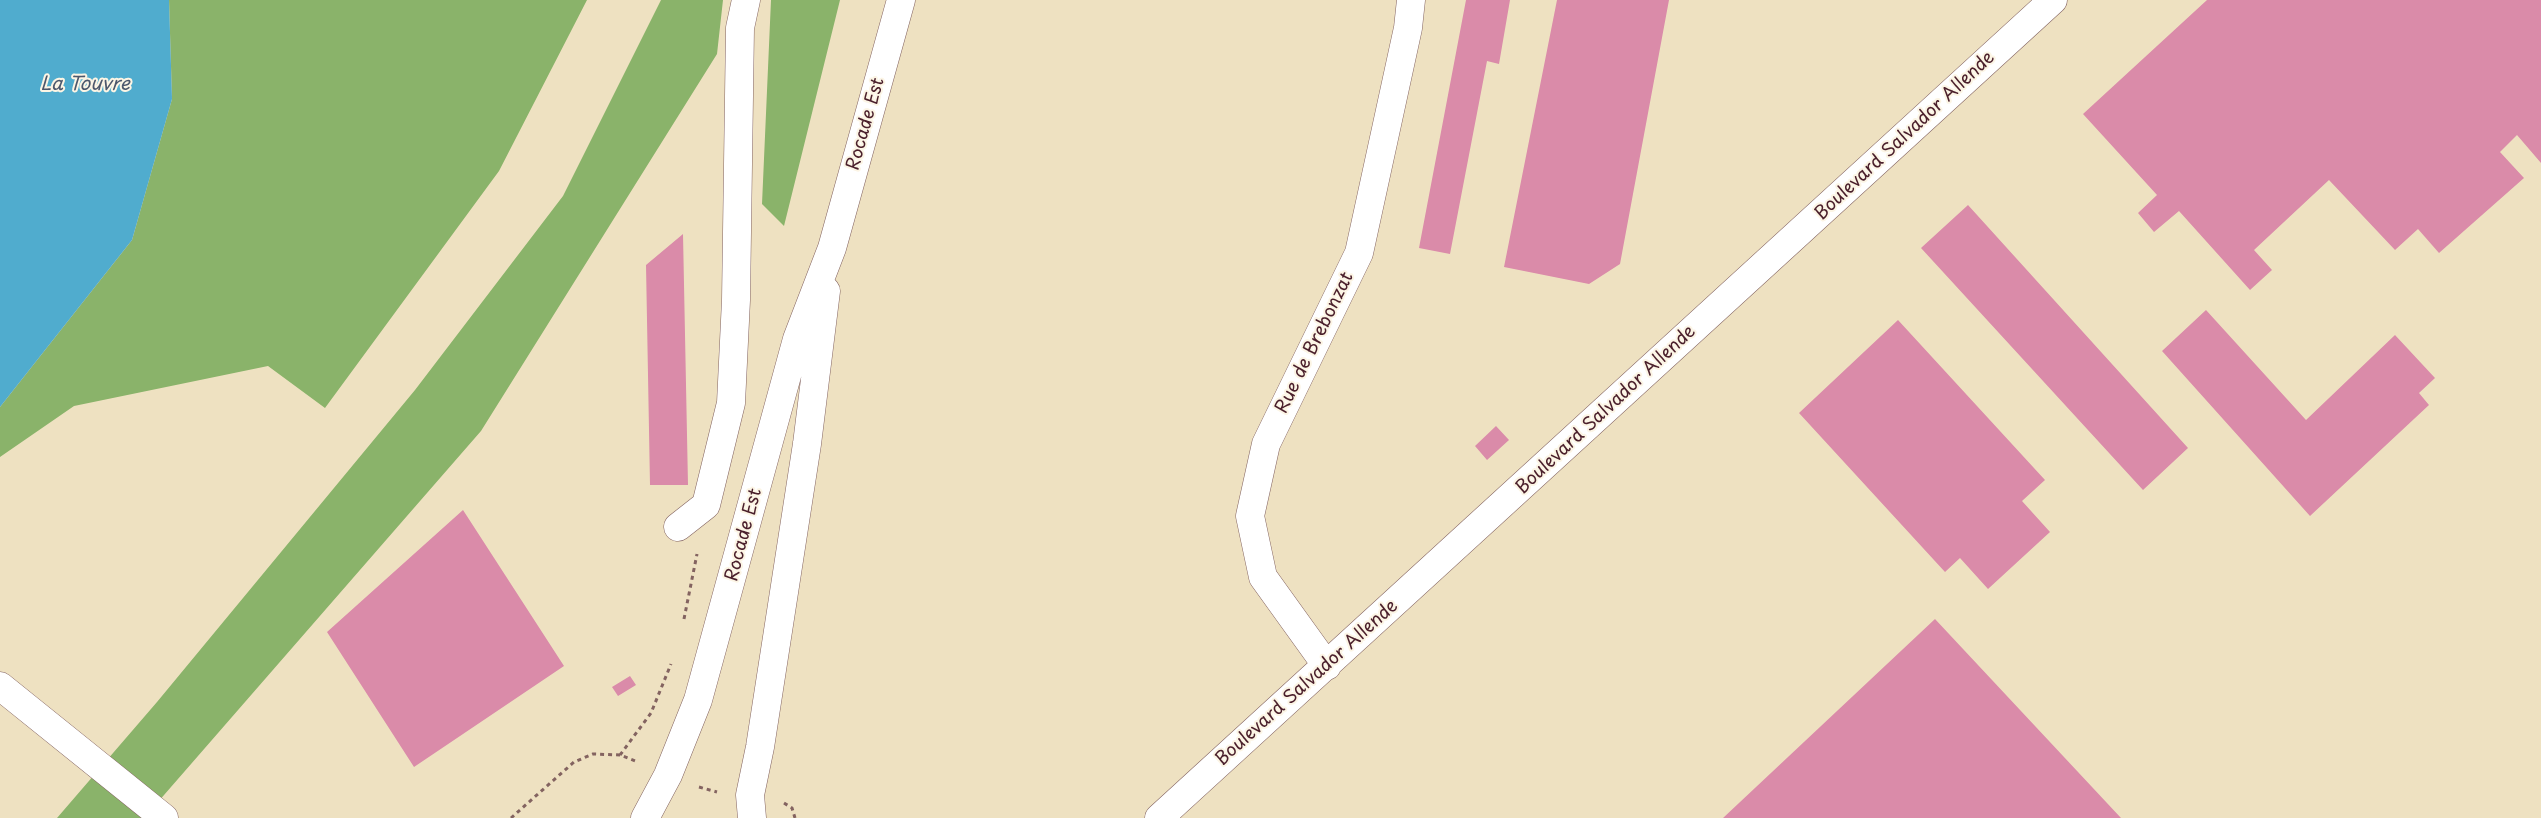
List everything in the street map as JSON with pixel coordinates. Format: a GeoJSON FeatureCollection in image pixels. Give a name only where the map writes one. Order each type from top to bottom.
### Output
{"type":"FeatureCollection","features":[{"type":"Feature","properties":{"kind":"street"},"geometry":{"type":"LineString","coordinates":[[678,527],[706,505],[731,403],[736,290],[740,28],[746,0]]}},
{"type":"Feature","properties":{"kind":"street","name":"Rocade Est"},"geometry":{"type":"LineString","coordinates":[[645,818],[668,775],[698,700],[797,339],[832,248],[901,0]]}},
{"type":"Feature","properties":{"kind":"street","name":"Rue de Brebonzat"},"geometry":{"type":"LineString","coordinates":[[1327,666],[1263,577],[1250,516],[1266,444],[1359,253],[1408,28],[1411,0]]}},
{"type":"Feature","properties":{"kind":"street","name":"Boulevard Salvador Allende"},"geometry":{"type":"LineString","coordinates":[[1159,818],[2053,0]]}},
{"type":"Feature","properties":{"kind":"street","name":"Rocade Est"},"geometry":{"type":"LineString","coordinates":[[752,818],[750,795],[761,737],[807,444],[832,248]]}},
{"type":"Feature","properties":{"kind":"street"},"geometry":{"type":"LineString","coordinates":[[0,686],[164,818]]}},
{"type":"Feature","properties":{"kind":"path"},"geometry":{"type":"LineString","coordinates":[[683,620],[697,553]]}},
{"type":"Feature","properties":{"kind":"path"},"geometry":{"type":"LineString","coordinates":[[620,755],[651,713],[674,658]]}},
{"type":"Feature","properties":{"kind":"green space"},"geometry":{"type":"Polygon","coordinates":[[[169,0],[587,0],[499,171],[325,408],[268,366],[74,406],[0,457],[0,407],[132,240],[172,99],[169,0]]]}},
{"type":"Feature","properties":{"kind":"green space"},"geometry":{"type":"Polygon","coordinates":[[[661,0],[723,0],[717,54],[481,431],[144,818],[57,818],[157,702],[415,390],[563,196],[661,0]]]}},
{"type":"Feature","properties":{"kind":"green space"},"geometry":{"type":"Polygon","coordinates":[[[771,0],[840,0],[784,226],[762,204],[771,0]]]}},
{"type":"Feature","properties":{"kind":"water","name":"La Touvre"},"geometry":{"type":"Polygon","coordinates":[[[0,0],[169,0],[172,99],[132,240],[0,407],[0,0]]]}},
{"type":"Feature","properties":{"kind":"building"},"geometry":{"type":"Polygon","coordinates":[[[1466,0],[1510,0],[1499,64],[1487,61],[1450,254],[1419,248],[1466,0]]]}},
{"type":"Feature","properties":{"kind":"building"},"geometry":{"type":"Polygon","coordinates":[[[1557,0],[1669,0],[1620,264],[1589,284],[1504,267],[1557,0]]]}},
{"type":"Feature","properties":{"kind":"building"},"geometry":{"type":"Polygon","coordinates":[[[2207,0],[2541,0],[2541,163],[2517,135],[2500,152],[2524,178],[2439,253],[2418,229],[2395,250],[2329,180],[2254,250],[2272,270],[2250,290],[2179,211],[2154,232],[2138,213],[2157,195],[2083,114],[2207,0]]]}},
{"type":"Feature","properties":{"kind":"building"},"geometry":{"type":"Polygon","coordinates":[[[1968,205],[2188,448],[2143,490],[1921,248],[1968,205]]]}},
{"type":"Feature","properties":{"kind":"building"},"geometry":{"type":"Polygon","coordinates":[[[683,234],[688,485],[650,485],[646,265],[683,234]]]}},
{"type":"Feature","properties":{"kind":"building"},"geometry":{"type":"Polygon","coordinates":[[[2206,310],[2306,420],[2395,335],[2435,378],[2419,393],[2429,405],[2310,516],[2162,351],[2206,310]]]}},
{"type":"Feature","properties":{"kind":"building"},"geometry":{"type":"Polygon","coordinates":[[[1898,320],[2045,480],[2022,501],[2050,532],[1988,589],[1960,558],[1945,572],[1799,413],[1898,320]]]}},
{"type":"Feature","properties":{"kind":"building"},"geometry":{"type":"Polygon","coordinates":[[[1496,426],[1509,440],[1487,460],[1475,446],[1496,426]]]}},
{"type":"Feature","properties":{"kind":"building"},"geometry":{"type":"Polygon","coordinates":[[[463,510],[564,666],[414,767],[327,632],[463,510]]]}},
{"type":"Feature","properties":{"kind":"building"},"geometry":{"type":"Polygon","coordinates":[[[1935,619],[2121,818],[1723,818],[1935,619]]]}},
{"type":"Feature","properties":{"kind":"building"},"geometry":{"type":"Polygon","coordinates":[[[630,676],[636,685],[618,696],[612,687],[630,676]]]}}]}
